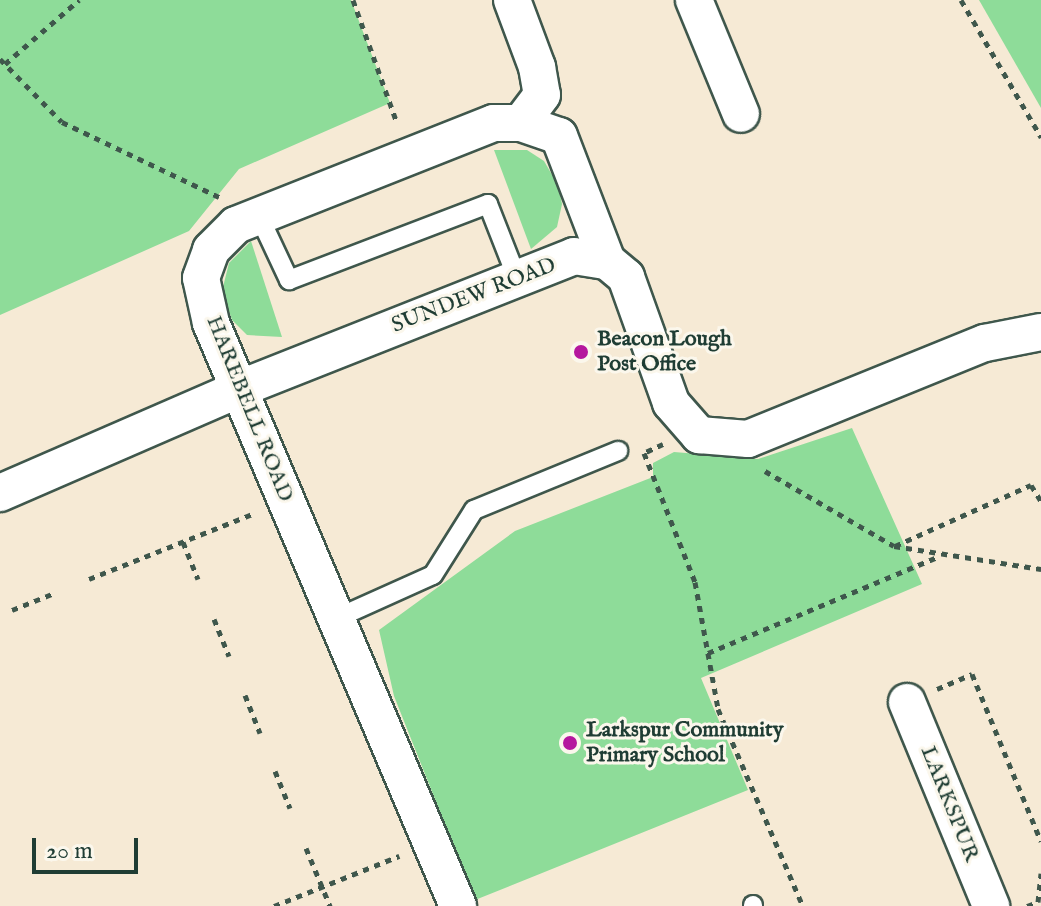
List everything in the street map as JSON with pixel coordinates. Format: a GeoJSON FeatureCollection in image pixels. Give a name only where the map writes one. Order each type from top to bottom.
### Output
{"type":"FeatureCollection","features":[{"type":"Feature","properties":{"kind":"street"},"geometry":{"type":"LineString","coordinates":[[512,0],[537,67],[542,95],[521,123]]}},
{"type":"Feature","properties":{"kind":"street"},"geometry":{"type":"LineString","coordinates":[[694,0],[741,114]]}},
{"type":"Feature","properties":{"kind":"street","name":"HAREBELL ROAD"},"geometry":{"type":"LineString","coordinates":[[458,906],[211,323],[201,278],[211,250],[236,225],[494,123],[521,123],[559,136],[607,261]]}},
{"type":"Feature","properties":{"kind":"street","name":"SUNDEW ROAD"},"geometry":{"type":"LineString","coordinates":[[0,493],[241,388],[574,256],[607,261]]}},
{"type":"Feature","properties":{"kind":"street"},"geometry":{"type":"LineString","coordinates":[[607,261],[626,277],[671,403],[699,435],[748,439],[985,343],[1041,332]]}},
{"type":"Feature","properties":{"kind":"street","name":"LARKSPUR"},"geometry":{"type":"LineString","coordinates":[[907,702],[991,906]]}},
{"type":"Feature","properties":{"kind":"lane"},"geometry":{"type":"LineString","coordinates":[[259,216],[289,280],[488,204],[517,278]]}},
{"type":"Feature","properties":{"kind":"lane"},"geometry":{"type":"LineString","coordinates":[[335,619],[433,575],[474,510],[618,451]]}},
{"type":"Feature","properties":{"kind":"path"},"geometry":{"type":"LineString","coordinates":[[79,0],[2,62],[62,122],[259,216]]}},
{"type":"Feature","properties":{"kind":"path"},"geometry":{"type":"LineString","coordinates":[[353,0],[409,157]]}},
{"type":"Feature","properties":{"kind":"path"},"geometry":{"type":"LineString","coordinates":[[961,0],[1041,137]]}},
{"type":"Feature","properties":{"kind":"path"},"geometry":{"type":"LineString","coordinates":[[699,435],[691,446],[669,441],[644,453],[695,582],[718,709],[803,906]]}},
{"type":"Feature","properties":{"kind":"path"},"geometry":{"type":"LineString","coordinates":[[755,468],[894,546],[1041,569]]}},
{"type":"Feature","properties":{"kind":"path"},"geometry":{"type":"LineString","coordinates":[[894,546],[1031,485],[1041,501]]}},
{"type":"Feature","properties":{"kind":"path"},"geometry":{"type":"LineString","coordinates":[[89,579],[287,500]]}},
{"type":"Feature","properties":{"kind":"path"},"geometry":{"type":"LineString","coordinates":[[183,542],[198,579]]}},
{"type":"Feature","properties":{"kind":"path"},"geometry":{"type":"LineString","coordinates":[[708,653],[940,555]]}},
{"type":"Feature","properties":{"kind":"path"},"geometry":{"type":"LineString","coordinates":[[12,610],[52,594]]}},
{"type":"Feature","properties":{"kind":"path"},"geometry":{"type":"LineString","coordinates":[[214,619],[229,656]]}},
{"type":"Feature","properties":{"kind":"path"},"geometry":{"type":"LineString","coordinates":[[907,702],[972,674],[1041,841]]}},
{"type":"Feature","properties":{"kind":"path"},"geometry":{"type":"LineString","coordinates":[[245,695],[260,733]]}},
{"type":"Feature","properties":{"kind":"path"},"geometry":{"type":"LineString","coordinates":[[275,771],[290,808]]}},
{"type":"Feature","properties":{"kind":"path"},"geometry":{"type":"LineString","coordinates":[[274,906],[431,843]]}},
{"type":"Feature","properties":{"kind":"path"},"geometry":{"type":"LineString","coordinates":[[306,848],[330,906]]}},
{"type":"Feature","properties":{"kind":"path"},"geometry":{"type":"LineString","coordinates":[[1027,906],[1038,902],[1041,873]]}},
{"type":"Feature","properties":{"kind":"green space"},"geometry":{"type":"Polygon","coordinates":[[[0,0],[351,0],[390,103],[239,169],[189,231],[0,315],[0,0]]]}},
{"type":"Feature","properties":{"kind":"green space"},"geometry":{"type":"Polygon","coordinates":[[[979,0],[1041,0],[1041,108],[979,0]]]}},
{"type":"Feature","properties":{"kind":"green space"},"geometry":{"type":"Polygon","coordinates":[[[494,150],[527,150],[544,161],[558,185],[562,204],[557,227],[531,249],[494,150]]]}},
{"type":"Feature","properties":{"kind":"green space"},"geometry":{"type":"Polygon","coordinates":[[[251,241],[282,337],[247,335],[232,320],[222,291],[229,263],[251,241]]]}},
{"type":"Feature","properties":{"kind":"green space"},"geometry":{"type":"Polygon","coordinates":[[[852,428],[922,584],[701,678],[748,790],[475,900],[394,696],[379,630],[515,531],[653,477],[653,463],[674,452],[758,459],[852,428]]]}},
{"type":"Feature","properties":{"kind":"place","name":"Beacon Lough Post Office"},"geometry":{"type":"Point","coordinates":[581,352]}},
{"type":"Feature","properties":{"kind":"place","name":"Larkspur Community Primary School"},"geometry":{"type":"Point","coordinates":[570,743]}}]}
